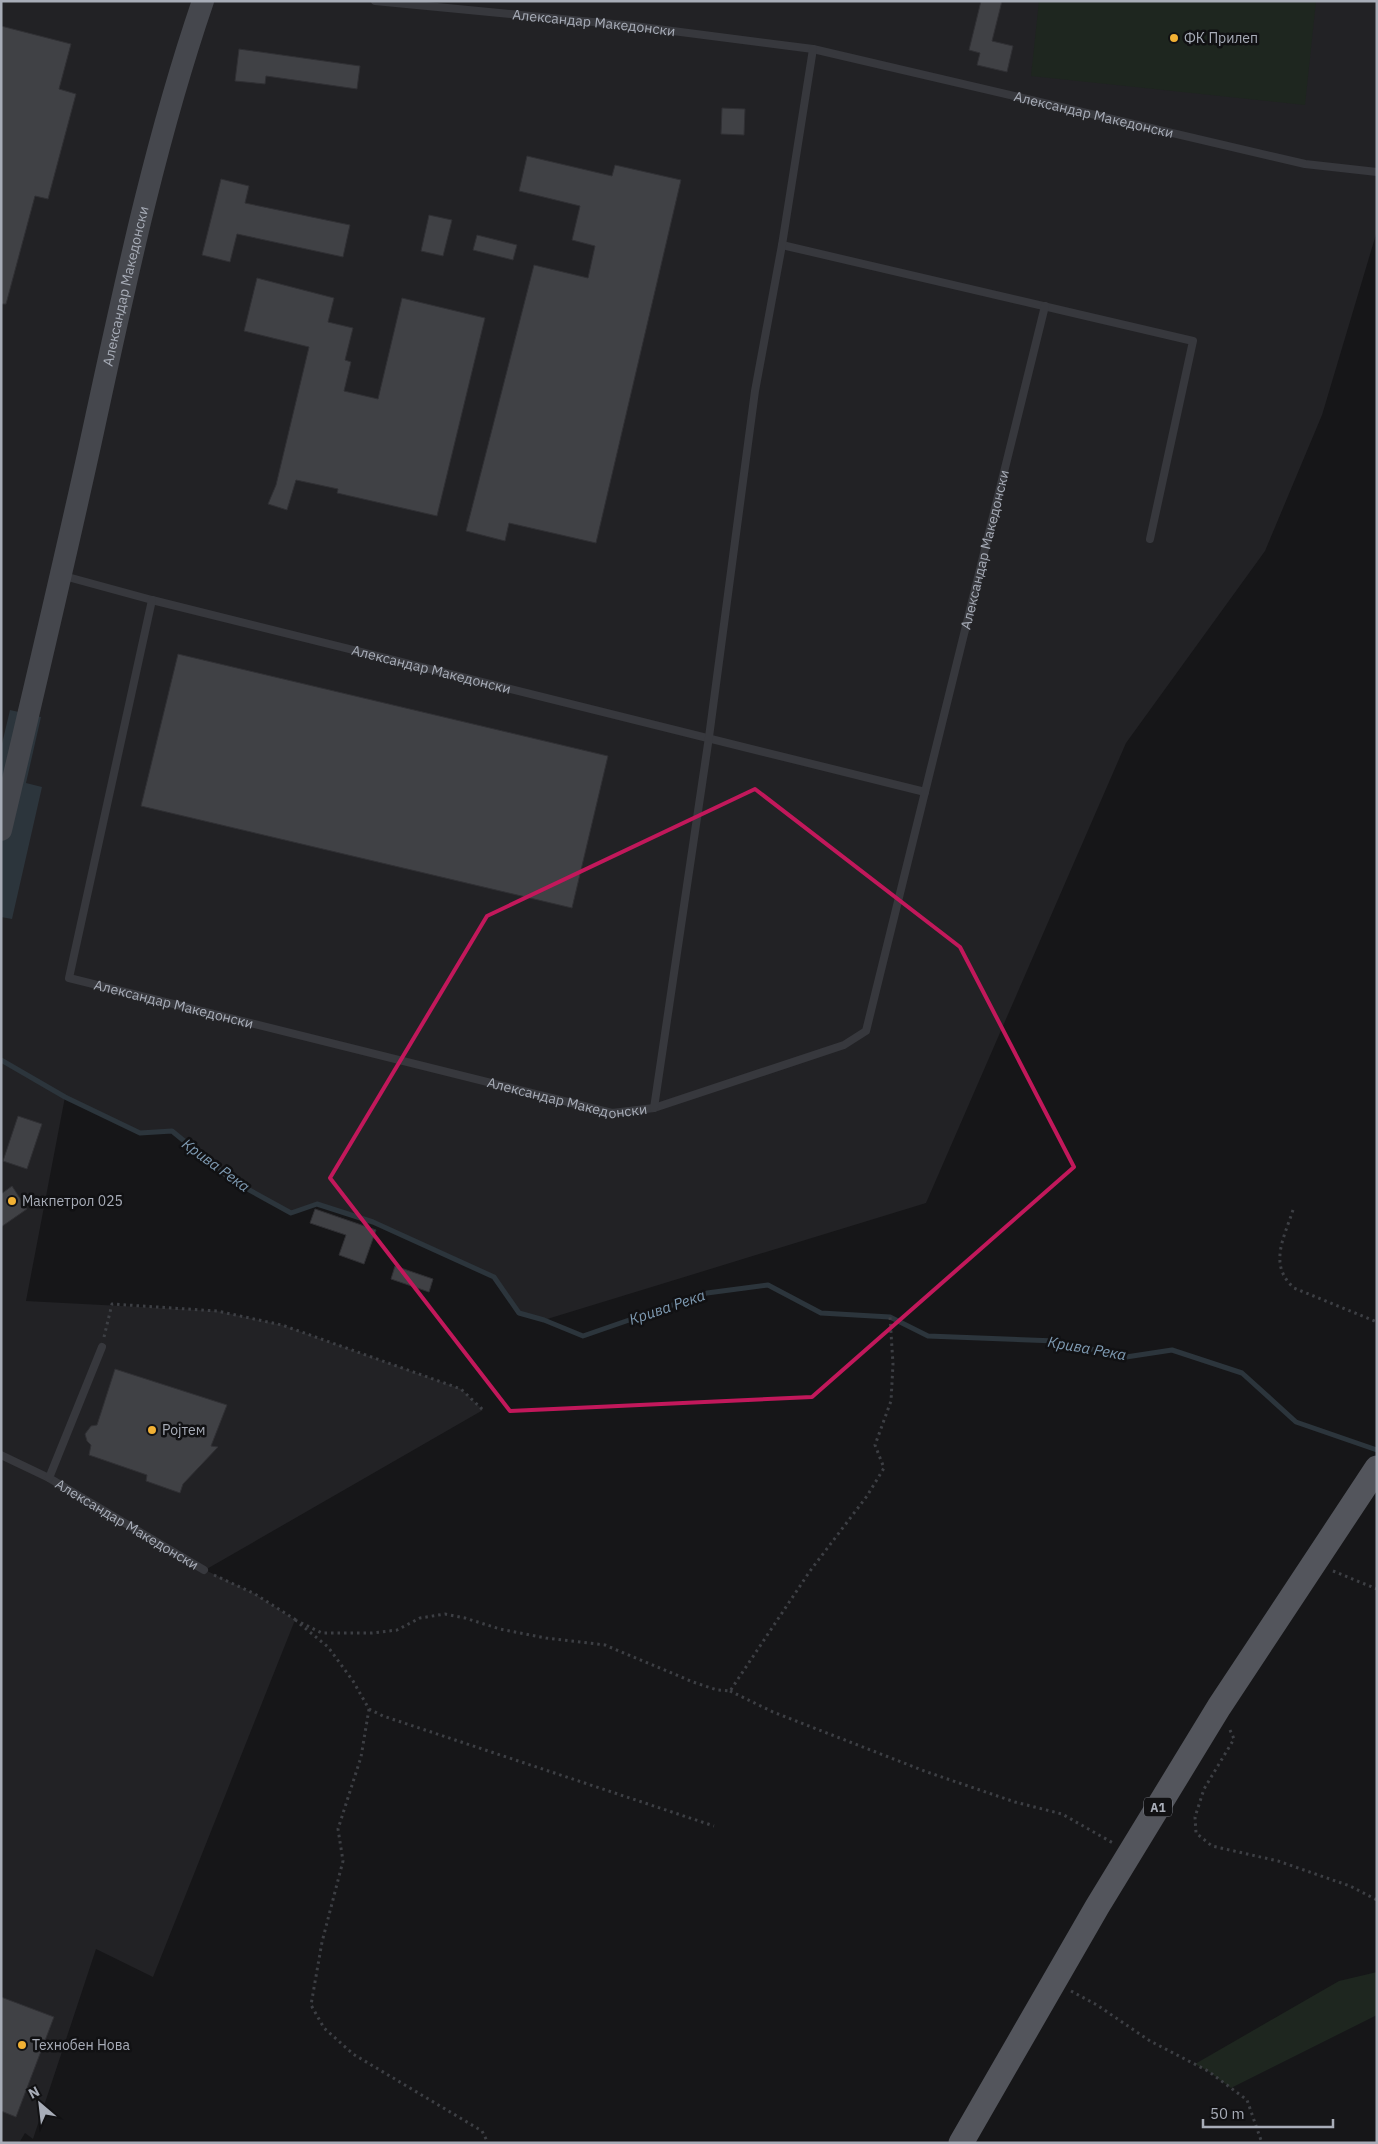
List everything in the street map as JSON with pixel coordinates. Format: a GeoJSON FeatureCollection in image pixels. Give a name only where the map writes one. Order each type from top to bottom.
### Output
{"type":"FeatureCollection","features":[{"type":"Feature","properties":{"kind":"main road","name":"Александар Македонски"},"geometry":{"type":"LineString","coordinates":[[1,830],[62,575],[121,303],[156,159],[187,47],[202,1]]}},
{"type":"Feature","properties":{"kind":"main road","name":"A1"},"geometry":{"type":"LineString","coordinates":[[961,2143],[1098,1907],[1220,1707],[1373,1474]]}},
{"type":"Feature","properties":{"kind":"lane","name":"Александар Македонски"},"geometry":{"type":"LineString","coordinates":[[375,1],[634,26],[812,49],[1305,164],[1377,172]]}},
{"type":"Feature","properties":{"kind":"lane","name":"Александар Македонски"},"geometry":{"type":"LineString","coordinates":[[654,1108],[709,737],[755,392],[782,245],[812,49]]}},
{"type":"Feature","properties":{"kind":"lane"},"geometry":{"type":"LineString","coordinates":[[782,245],[1193,341],[1150,539]]}},
{"type":"Feature","properties":{"kind":"lane","name":"Александар Македонски"},"geometry":{"type":"LineString","coordinates":[[152,600],[69,978],[612,1113],[654,1108],[844,1044],[866,1031],[1045,306]]}},
{"type":"Feature","properties":{"kind":"lane","name":"Александар Македонски"},"geometry":{"type":"LineString","coordinates":[[62,575],[152,600],[925,792]]}},
{"type":"Feature","properties":{"kind":"lane","name":"Александар Македонски"},"geometry":{"type":"LineString","coordinates":[[49,1478],[102,1347]]}},
{"type":"Feature","properties":{"kind":"lane","name":"Александар Македонски"},"geometry":{"type":"LineString","coordinates":[[1,1455],[49,1478],[204,1570]]}},
{"type":"Feature","properties":{"kind":"path"},"geometry":{"type":"LineString","coordinates":[[1293,1210],[1279,1259],[1282,1275],[1285,1280],[1294,1288],[1377,1322]]}},
{"type":"Feature","properties":{"kind":"path"},"geometry":{"type":"LineString","coordinates":[[102,1347],[112,1304],[217,1310],[282,1325],[461,1389],[483,1410]]}},
{"type":"Feature","properties":{"kind":"path"},"geometry":{"type":"LineString","coordinates":[[730,1691],[810,1571],[867,1496],[884,1468],[875,1445],[891,1400],[893,1364],[890,1316]]}},
{"type":"Feature","properties":{"kind":"path"},"geometry":{"type":"LineString","coordinates":[[1314,1563],[1377,1589]]}},
{"type":"Feature","properties":{"kind":"path"},"geometry":{"type":"LineString","coordinates":[[204,1570],[255,1594],[295,1620],[328,1647],[353,1680],[369,1709],[393,1721],[714,1826]]}},
{"type":"Feature","properties":{"kind":"path"},"geometry":{"type":"LineString","coordinates":[[295,1620],[322,1633],[372,1634],[396,1630],[420,1618],[445,1614],[500,1629],[546,1638],[605,1645],[693,1682],[717,1690],[730,1691],[773,1712],[927,1772],[1015,1802],[1062,1814],[1131,1853]]}},
{"type":"Feature","properties":{"kind":"path"},"geometry":{"type":"LineString","coordinates":[[1220,1707],[1234,1739],[1204,1789],[1195,1817],[1196,1833],[1212,1846],[1278,1861],[1350,1886],[1377,1900]]}},
{"type":"Feature","properties":{"kind":"path"},"geometry":{"type":"LineString","coordinates":[[369,1709],[361,1758],[338,1829],[343,1861],[322,1942],[311,2006],[324,2028],[353,2054],[482,2131],[488,2143]]}},
{"type":"Feature","properties":{"kind":"path"},"geometry":{"type":"LineString","coordinates":[[1055,1982],[1097,2005],[1150,2041],[1208,2071],[1247,2100],[1262,2143]]}},
{"type":"Feature","properties":{"kind":"highlighted area"},"geometry":{"type":"Polygon","coordinates":[[[755,789],[960,947],[1074,1167],[812,1397],[510,1411],[330,1178],[487,916],[755,789]]]}},
{"type":"Feature","properties":{"kind":"shaded area"},"geometry":{"type":"Polygon","coordinates":[[[1,1],[1377,1],[1377,231],[1322,415],[1265,551],[1126,743],[926,1203],[544,1320],[519,1313],[494,1277],[373,1222],[317,1204],[291,1213],[233,1181],[172,1131],[140,1133],[65,1097],[26,1301],[217,1311],[282,1325],[461,1389],[483,1410],[205,1570],[255,1594],[295,1620],[153,1977],[96,1949],[33,2139],[25,2133],[19,2143],[1,2143],[1,1]]]}},
{"type":"Feature","properties":{"kind":"shaded area","name":"ФК Прилеп"},"geometry":{"type":"Polygon","coordinates":[[[1039,1],[1316,1],[1305,105],[1031,76],[1039,1]]]}},
{"type":"Feature","properties":{"kind":"shaded area"},"geometry":{"type":"Polygon","coordinates":[[[10,710],[41,717],[26,783],[42,787],[12,919],[1,917],[1,748],[10,710]]]}},
{"type":"Feature","properties":{"kind":"shaded area"},"geometry":{"type":"Polygon","coordinates":[[[1377,1972],[1377,2015],[1231,2088],[1195,2064],[1339,1981],[1377,1972]]]}},
{"type":"Feature","properties":{"kind":"building"},"geometry":{"type":"Polygon","coordinates":[[[981,1],[1002,1],[992,41],[1013,46],[1007,72],[977,65],[980,53],[969,50],[981,1]]]}},
{"type":"Feature","properties":{"kind":"building"},"geometry":{"type":"Polygon","coordinates":[[[1,26],[71,44],[59,89],[76,94],[48,199],[35,196],[6,304],[1,304],[1,26]]]}},
{"type":"Feature","properties":{"kind":"building"},"geometry":{"type":"Polygon","coordinates":[[[239,49],[360,66],[357,89],[266,76],[265,84],[235,81],[239,49]]]}},
{"type":"Feature","properties":{"kind":"building"},"geometry":{"type":"Polygon","coordinates":[[[722,108],[745,109],[744,135],[721,134],[722,108]]]}},
{"type":"Feature","properties":{"kind":"building"},"geometry":{"type":"Polygon","coordinates":[[[527,156],[612,176],[615,165],[681,180],[596,543],[509,523],[505,541],[466,531],[534,265],[588,278],[595,246],[572,240],[580,206],[519,191],[527,156]]]}},
{"type":"Feature","properties":{"kind":"building"},"geometry":{"type":"Polygon","coordinates":[[[221,179],[249,186],[245,203],[350,225],[343,257],[237,234],[230,262],[202,255],[221,179]]]}},
{"type":"Feature","properties":{"kind":"building"},"geometry":{"type":"Polygon","coordinates":[[[429,215],[452,220],[443,256],[421,251],[429,215]]]}},
{"type":"Feature","properties":{"kind":"building"},"geometry":{"type":"Polygon","coordinates":[[[477,235],[517,245],[513,260],[473,250],[477,235]]]}},
{"type":"Feature","properties":{"kind":"building"},"geometry":{"type":"Polygon","coordinates":[[[257,278],[334,298],[328,322],[353,328],[345,360],[351,362],[344,391],[378,399],[402,298],[485,318],[437,516],[337,493],[338,489],[296,480],[287,510],[268,504],[276,485],[309,347],[244,331],[257,278]]]}},
{"type":"Feature","properties":{"kind":"building"},"geometry":{"type":"Polygon","coordinates":[[[178,654],[608,756],[572,908],[141,806],[178,654]]]}},
{"type":"Feature","properties":{"kind":"building"},"geometry":{"type":"Polygon","coordinates":[[[18,1116],[42,1124],[27,1169],[3,1161],[18,1116]]]}},
{"type":"Feature","properties":{"kind":"building","name":"Макпетрол 025"},"geometry":{"type":"Polygon","coordinates":[[[12,1186],[27,1209],[1,1227],[1,1194],[12,1186]]]}},
{"type":"Feature","properties":{"kind":"building"},"geometry":{"type":"Polygon","coordinates":[[[315,1209],[376,1230],[364,1264],[339,1255],[346,1235],[310,1223],[315,1209]]]}},
{"type":"Feature","properties":{"kind":"building"},"geometry":{"type":"Polygon","coordinates":[[[395,1266],[433,1279],[429,1292],[391,1279],[395,1266]]]}},
{"type":"Feature","properties":{"kind":"building","name":"Ројтем"},"geometry":{"type":"Polygon","coordinates":[[[115,1369],[227,1405],[211,1446],[218,1447],[183,1484],[180,1493],[146,1481],[147,1475],[89,1455],[91,1445],[87,1441],[85,1434],[91,1426],[97,1425],[115,1369]]]}},
{"type":"Feature","properties":{"kind":"building","name":"Технобен Нова"},"geometry":{"type":"Polygon","coordinates":[[[1,1997],[54,2017],[16,2117],[1,2111],[1,1997]]]}},
{"type":"Feature","properties":{"kind":"waterway","name":"Крива Река"},"geometry":{"type":"LineString","coordinates":[[1,1060],[65,1097],[140,1133],[172,1131],[233,1181],[291,1213],[317,1204],[373,1222],[494,1277],[519,1313],[544,1320],[583,1336],[707,1293],[768,1285],[821,1313],[890,1317],[928,1336],[1056,1341],[1126,1357],[1172,1350],[1242,1373],[1296,1422],[1377,1450]]}},
{"type":"Feature","properties":{"kind":"place","name":"ФК Прилеп"},"geometry":{"type":"Point","coordinates":[1174,38]}},
{"type":"Feature","properties":{"kind":"place","name":"Макпетрол 025"},"geometry":{"type":"Point","coordinates":[12,1201]}},
{"type":"Feature","properties":{"kind":"place","name":"Ројтем"},"geometry":{"type":"Point","coordinates":[152,1430]}},
{"type":"Feature","properties":{"kind":"place","name":"Технобен Нова"},"geometry":{"type":"Point","coordinates":[22,2045]}}]}
